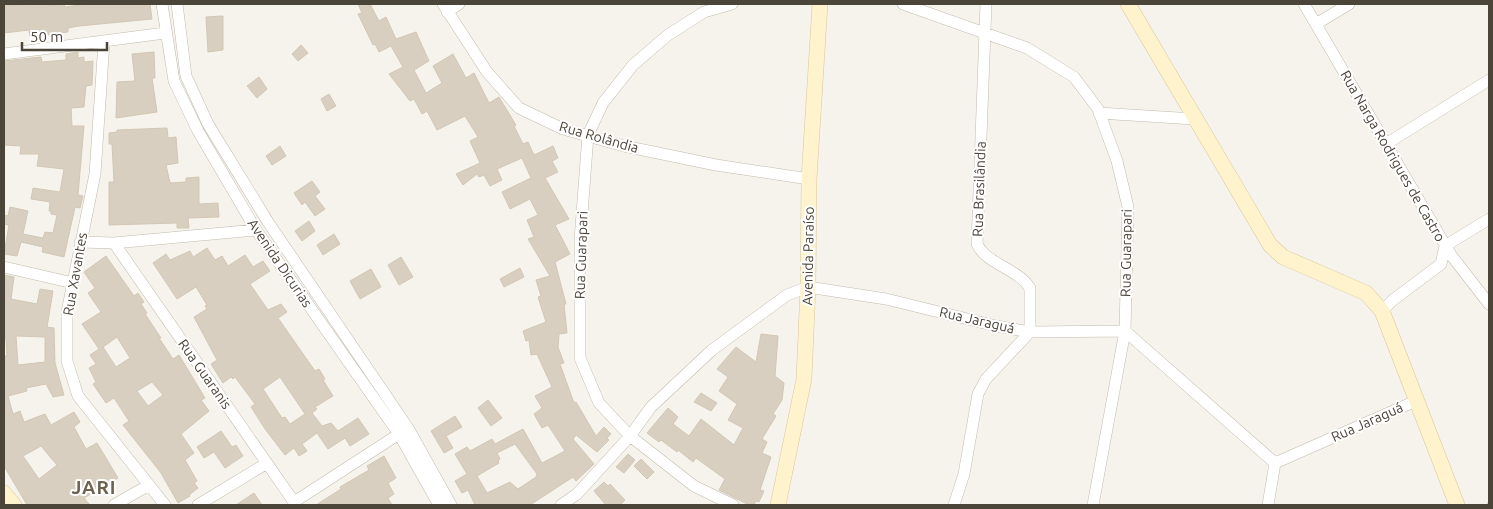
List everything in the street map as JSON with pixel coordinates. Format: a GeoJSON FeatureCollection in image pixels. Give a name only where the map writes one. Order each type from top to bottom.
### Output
{"type":"FeatureCollection","features":[{"type":"Feature","properties":{"kind":"street","name":"Avenida Dicurias"},"geometry":{"type":"LineString","coordinates":[[162,4],[174,82],[198,131],[256,230],[399,434],[439,505]]}},
{"type":"Feature","properties":{"kind":"street","name":"Avenida Dicurias"},"geometry":{"type":"LineString","coordinates":[[177,4],[186,76],[208,124],[268,222],[408,428],[451,505]]}},
{"type":"Feature","properties":{"kind":"street"},"geometry":{"type":"LineString","coordinates":[[445,8],[459,4]]}},
{"type":"Feature","properties":{"kind":"street","name":"Rua Guarapari"},"geometry":{"type":"LineString","coordinates":[[732,4],[704,12],[668,34],[633,65],[603,103],[588,135],[580,240],[580,358],[599,403],[630,436],[694,486],[733,505]]}},
{"type":"Feature","properties":{"kind":"street","name":"Avenida Paraíso"},"geometry":{"type":"LineString","coordinates":[[778,505],[804,379],[808,287],[809,179],[820,4]]}},
{"type":"Feature","properties":{"kind":"street","name":"Rua Guarapari"},"geometry":{"type":"LineString","coordinates":[[903,4],[1027,48],[1074,78],[1100,114],[1117,161],[1128,207],[1125,331],[1093,505]]}},
{"type":"Feature","properties":{"kind":"street","name":"Rua Brasilândia"},"geometry":{"type":"LineString","coordinates":[[986,4],[977,244],[980,251],[987,257],[1024,278],[1030,288],[1030,332]]}},
{"type":"Feature","properties":{"kind":"street","name":"Rua Jaraguá"},"geometry":{"type":"LineString","coordinates":[[1128,4],[1194,119],[1270,245],[1283,257],[1366,293],[1382,311],[1458,505]]}},
{"type":"Feature","properties":{"kind":"street","name":"Rua Narga Rodrigues de Castro"},"geometry":{"type":"LineString","coordinates":[[1304,4],[1445,246],[1489,304]]}},
{"type":"Feature","properties":{"kind":"street"},"geometry":{"type":"LineString","coordinates":[[1316,24],[1349,4]]}},
{"type":"Feature","properties":{"kind":"street","name":"Rua Rolândia"},"geometry":{"type":"LineString","coordinates":[[445,8],[487,72],[519,108],[563,129],[624,146],[716,165],[809,179]]}},
{"type":"Feature","properties":{"kind":"street"},"geometry":{"type":"LineString","coordinates":[[4,54],[166,33]]}},
{"type":"Feature","properties":{"kind":"street","name":"Rua Xavantes"},"geometry":{"type":"LineString","coordinates":[[104,42],[95,174],[67,312],[67,361],[78,396],[165,505]]}},
{"type":"Feature","properties":{"kind":"street"},"geometry":{"type":"LineString","coordinates":[[1386,144],[1489,80]]}},
{"type":"Feature","properties":{"kind":"street"},"geometry":{"type":"LineString","coordinates":[[1100,114],[1194,119]]}},
{"type":"Feature","properties":{"kind":"street"},"geometry":{"type":"LineString","coordinates":[[1382,311],[1392,300],[1441,264],[1445,246],[1489,219]]}},
{"type":"Feature","properties":{"kind":"street"},"geometry":{"type":"LineString","coordinates":[[80,242],[114,242],[256,230]]}},
{"type":"Feature","properties":{"kind":"street","name":"Rua Guaranis"},"geometry":{"type":"LineString","coordinates":[[114,242],[295,504]]}},
{"type":"Feature","properties":{"kind":"street"},"geometry":{"type":"LineString","coordinates":[[4,267],[73,283]]}},
{"type":"Feature","properties":{"kind":"street"},"geometry":{"type":"LineString","coordinates":[[561,505],[577,494],[630,436],[652,407],[712,350],[787,295],[808,287]]}},
{"type":"Feature","properties":{"kind":"street","name":"Rua Jaraguá"},"geometry":{"type":"LineString","coordinates":[[808,287],[886,299],[996,326],[1030,332],[1125,331]]}},
{"type":"Feature","properties":{"kind":"street"},"geometry":{"type":"LineString","coordinates":[[1125,331],[1275,463],[1268,505]]}},
{"type":"Feature","properties":{"kind":"street"},"geometry":{"type":"LineString","coordinates":[[954,505],[964,474],[978,394],[986,379],[1030,332]]}},
{"type":"Feature","properties":{"kind":"street","name":"Rua Jaraguá"},"geometry":{"type":"LineString","coordinates":[[1275,463],[1418,400]]}},
{"type":"Feature","properties":{"kind":"street"},"geometry":{"type":"LineString","coordinates":[[295,504],[399,434]]}},
{"type":"Feature","properties":{"kind":"street"},"geometry":{"type":"LineString","coordinates":[[198,505],[267,462]]}},
{"type":"Feature","properties":{"kind":"street"},"geometry":{"type":"LineString","coordinates":[[114,505],[149,485]]}},
{"type":"Feature","properties":{"kind":"street"},"geometry":{"type":"LineString","coordinates":[[4,493],[14,505]]}},
{"type":"Feature","properties":{"kind":"building"},"geometry":{"type":"Polygon","coordinates":[[[45,4],[46,6],[64,4],[65,7],[87,4],[150,4],[152,19],[79,26],[68,28],[68,32],[30,37],[29,30],[4,33],[4,6],[45,4]]]}},
{"type":"Feature","properties":{"kind":"building"},"geometry":{"type":"Polygon","coordinates":[[[358,4],[370,4],[379,21],[386,17],[396,39],[416,32],[429,61],[414,70],[426,93],[442,83],[433,66],[453,54],[466,78],[474,73],[489,103],[499,97],[516,125],[514,126],[523,144],[528,142],[534,155],[553,146],[558,158],[552,161],[558,172],[545,178],[569,219],[555,225],[570,254],[555,262],[566,304],[564,304],[567,333],[559,334],[558,347],[564,363],[560,364],[574,403],[576,402],[596,436],[604,427],[611,434],[607,438],[609,440],[597,452],[576,435],[573,439],[594,464],[576,481],[573,477],[530,505],[475,505],[468,490],[462,493],[455,481],[467,474],[455,454],[467,447],[470,451],[492,439],[495,444],[523,429],[542,463],[565,451],[548,425],[542,428],[534,414],[542,408],[535,396],[552,387],[537,354],[531,355],[529,340],[526,341],[523,331],[546,322],[538,297],[541,296],[536,280],[550,276],[528,239],[534,237],[527,220],[538,215],[530,199],[510,209],[502,192],[531,178],[522,158],[497,169],[502,180],[490,186],[484,175],[479,177],[477,174],[463,185],[456,174],[480,163],[470,141],[478,137],[465,116],[437,130],[427,111],[422,114],[414,99],[410,101],[389,74],[403,67],[391,46],[379,52],[375,44],[373,45],[358,14],[362,13],[358,4]],[[515,444],[497,453],[500,459],[499,463],[477,476],[487,493],[510,482],[518,489],[536,477],[537,474],[515,444]]]}},
{"type":"Feature","properties":{"kind":"building"},"geometry":{"type":"Polygon","coordinates":[[[223,16],[223,50],[208,52],[206,17],[223,16]]]}},
{"type":"Feature","properties":{"kind":"building"},"geometry":{"type":"Polygon","coordinates":[[[301,45],[308,53],[298,61],[292,54],[301,45]]]}},
{"type":"Feature","properties":{"kind":"building"},"geometry":{"type":"Polygon","coordinates":[[[78,52],[78,58],[84,57],[84,62],[93,61],[92,85],[86,86],[84,107],[71,108],[72,126],[84,126],[78,195],[83,196],[80,208],[75,207],[64,257],[42,252],[43,247],[21,242],[17,256],[4,254],[9,225],[4,224],[4,215],[8,216],[10,207],[28,211],[23,234],[43,238],[45,232],[53,233],[57,215],[51,214],[51,211],[49,211],[50,202],[31,199],[33,188],[60,192],[64,169],[37,166],[39,154],[20,154],[21,146],[4,145],[4,61],[41,57],[42,62],[66,60],[66,54],[78,52]]]}},
{"type":"Feature","properties":{"kind":"building"},"geometry":{"type":"Polygon","coordinates":[[[154,52],[155,78],[152,78],[157,112],[116,118],[117,82],[135,81],[132,54],[154,52]]]}},
{"type":"Feature","properties":{"kind":"building"},"geometry":{"type":"Polygon","coordinates":[[[259,77],[267,89],[257,98],[247,86],[259,77]]]}},
{"type":"Feature","properties":{"kind":"building"},"geometry":{"type":"Polygon","coordinates":[[[329,94],[336,106],[327,111],[321,99],[329,94]]]}},
{"type":"Feature","properties":{"kind":"building"},"geometry":{"type":"Polygon","coordinates":[[[167,128],[168,138],[176,137],[178,163],[166,165],[170,183],[186,182],[186,178],[199,177],[199,204],[218,203],[219,217],[188,218],[189,228],[177,228],[177,223],[109,225],[109,182],[114,182],[112,144],[109,144],[109,133],[117,132],[117,130],[167,128]]]}},
{"type":"Feature","properties":{"kind":"building"},"geometry":{"type":"Polygon","coordinates":[[[280,146],[286,156],[272,165],[266,156],[280,146]]]}},
{"type":"Feature","properties":{"kind":"building"},"geometry":{"type":"Polygon","coordinates":[[[312,181],[320,192],[315,196],[325,209],[315,216],[305,202],[302,205],[294,193],[312,181]]]}},
{"type":"Feature","properties":{"kind":"building"},"geometry":{"type":"Polygon","coordinates":[[[309,221],[315,231],[302,241],[295,231],[309,221]]]}},
{"type":"Feature","properties":{"kind":"building"},"geometry":{"type":"Polygon","coordinates":[[[334,234],[340,244],[323,255],[317,245],[334,234]]]}},
{"type":"Feature","properties":{"kind":"building"},"geometry":{"type":"Polygon","coordinates":[[[207,248],[215,260],[222,256],[228,266],[245,255],[253,267],[263,261],[270,271],[250,284],[268,310],[281,304],[287,312],[278,318],[315,371],[319,369],[325,379],[323,380],[333,396],[315,407],[317,409],[312,413],[322,426],[331,423],[338,431],[358,418],[369,434],[350,446],[345,438],[328,449],[317,433],[302,444],[307,451],[299,456],[294,448],[285,455],[265,429],[251,407],[255,404],[235,377],[233,379],[231,377],[223,383],[211,364],[217,360],[194,317],[207,309],[205,306],[207,305],[196,287],[177,299],[153,263],[166,254],[170,260],[190,251],[193,257],[207,248]],[[280,377],[263,389],[282,418],[285,417],[290,424],[305,414],[280,377]]]}},
{"type":"Feature","properties":{"kind":"building"},"geometry":{"type":"Polygon","coordinates":[[[106,256],[134,296],[138,293],[144,302],[141,304],[147,313],[145,314],[161,338],[159,338],[173,359],[179,355],[205,398],[201,400],[209,411],[181,434],[194,453],[185,460],[197,481],[194,483],[198,488],[190,496],[178,503],[161,473],[123,425],[129,421],[114,398],[106,403],[93,384],[96,382],[89,368],[96,364],[90,355],[99,349],[82,324],[101,312],[88,293],[95,288],[84,272],[106,256]],[[117,337],[103,347],[116,367],[130,358],[117,337]],[[152,382],[137,391],[148,406],[163,395],[152,382]]]}},
{"type":"Feature","properties":{"kind":"building"},"geometry":{"type":"Polygon","coordinates":[[[401,257],[413,277],[399,285],[388,265],[401,257]]]}},
{"type":"Feature","properties":{"kind":"building"},"geometry":{"type":"Polygon","coordinates":[[[520,268],[524,277],[504,287],[500,279],[520,268]]]}},
{"type":"Feature","properties":{"kind":"building"},"geometry":{"type":"Polygon","coordinates":[[[371,269],[381,287],[360,299],[350,281],[371,269]]]}},
{"type":"Feature","properties":{"kind":"building"},"geometry":{"type":"Polygon","coordinates":[[[4,275],[14,277],[11,299],[37,304],[40,289],[53,291],[47,327],[54,328],[55,363],[64,395],[53,397],[46,384],[26,388],[27,391],[8,396],[13,414],[20,411],[24,422],[45,414],[51,425],[74,412],[80,422],[74,427],[86,449],[97,443],[118,478],[84,498],[90,505],[27,505],[4,466],[4,356],[7,356],[6,339],[4,339],[4,275]],[[16,336],[18,365],[45,362],[45,337],[16,336]],[[41,446],[23,456],[39,479],[57,465],[41,446]]]}},
{"type":"Feature","properties":{"kind":"building"},"geometry":{"type":"Polygon","coordinates":[[[761,334],[778,336],[775,376],[784,383],[782,400],[773,414],[776,416],[762,439],[767,442],[762,453],[771,457],[760,490],[764,491],[759,502],[756,501],[754,505],[749,505],[719,490],[725,479],[696,458],[693,462],[678,450],[677,452],[661,440],[659,442],[647,433],[668,408],[678,417],[673,424],[689,436],[701,419],[734,445],[743,428],[728,420],[737,404],[719,391],[728,377],[717,369],[736,347],[756,362],[761,334]]]}},
{"type":"Feature","properties":{"kind":"building"},"geometry":{"type":"Polygon","coordinates":[[[701,393],[717,403],[711,411],[694,402],[701,393]]]}},
{"type":"Feature","properties":{"kind":"building"},"geometry":{"type":"Polygon","coordinates":[[[488,400],[502,418],[491,426],[478,408],[488,400]]]}},
{"type":"Feature","properties":{"kind":"building"},"geometry":{"type":"Polygon","coordinates":[[[455,416],[462,427],[446,436],[453,448],[444,453],[431,431],[455,416]]]}},
{"type":"Feature","properties":{"kind":"building"},"geometry":{"type":"Polygon","coordinates":[[[221,431],[232,447],[236,445],[243,456],[225,468],[214,452],[204,458],[197,447],[221,431]]]}},
{"type":"Feature","properties":{"kind":"building"},"geometry":{"type":"Polygon","coordinates":[[[628,454],[635,460],[624,473],[616,467],[628,454]]]}},
{"type":"Feature","properties":{"kind":"building"},"geometry":{"type":"Polygon","coordinates":[[[384,456],[396,478],[388,483],[394,494],[388,498],[392,505],[316,505],[341,489],[340,487],[369,470],[367,466],[384,456]]]}},
{"type":"Feature","properties":{"kind":"building"},"geometry":{"type":"Polygon","coordinates":[[[641,459],[654,472],[647,479],[634,466],[641,459]]]}},
{"type":"Feature","properties":{"kind":"building"},"geometry":{"type":"Polygon","coordinates":[[[604,482],[608,486],[610,484],[625,500],[620,505],[606,505],[594,491],[604,482]]]}},
{"type":"Feature","properties":{"kind":"building"},"geometry":{"type":"Polygon","coordinates":[[[254,493],[262,505],[236,505],[254,493]]]}},
{"type":"Feature","properties":{"kind":"district","name":"JARI"},"geometry":{"type":"Point","coordinates":[94,487]}}]}
